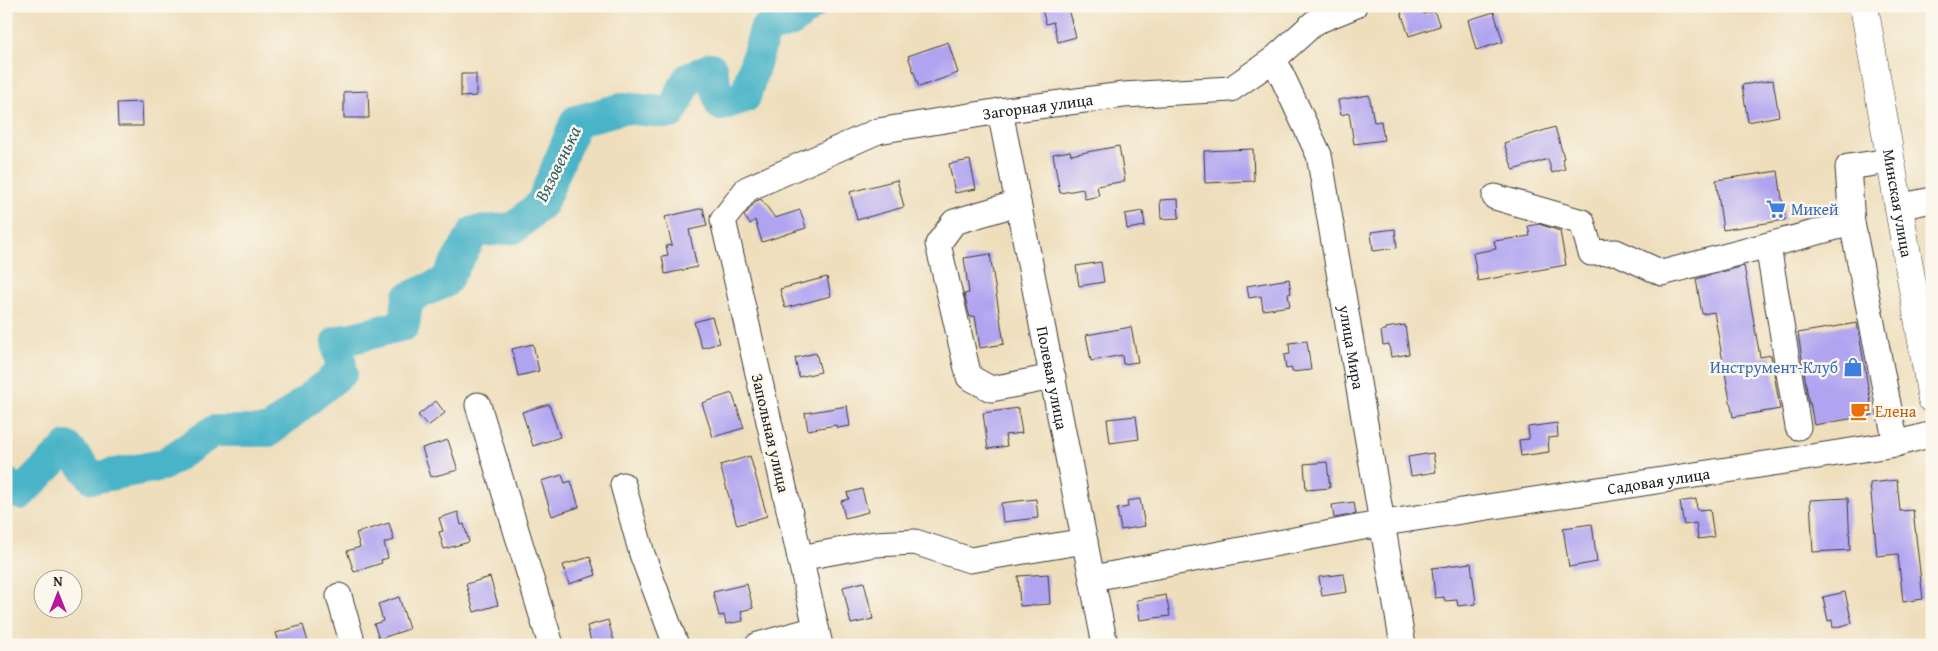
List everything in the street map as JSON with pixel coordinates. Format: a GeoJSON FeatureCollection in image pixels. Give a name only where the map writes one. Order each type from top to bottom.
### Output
{"type":"FeatureCollection","features":[{"type":"Feature","properties":{"kind":"main road","name":"Минская улица"},"geometry":{"type":"LineString","coordinates":[[1864,6],[1932,400]]}},
{"type":"Feature","properties":{"kind":"street","name":"Загорная улица"},"geometry":{"type":"LineString","coordinates":[[723,220],[747,189],[878,131],[1000,111],[1123,95],[1231,89],[1274,59],[1315,22],[1354,6]]}},
{"type":"Feature","properties":{"kind":"street","name":"улица Мира"},"geometry":{"type":"LineString","coordinates":[[1274,59],[1320,155],[1384,523],[1403,645]]}},
{"type":"Feature","properties":{"kind":"street","name":"Полевая улица"},"geometry":{"type":"LineString","coordinates":[[1000,111],[1093,578],[1104,645]]}},
{"type":"Feature","properties":{"kind":"street"},"geometry":{"type":"LineString","coordinates":[[1890,160],[1848,167],[1852,223],[1896,444]]}},
{"type":"Feature","properties":{"kind":"street"},"geometry":{"type":"LineString","coordinates":[[1495,197],[1582,222],[1591,253],[1616,252],[1662,274],[1852,223]]}},
{"type":"Feature","properties":{"kind":"street"},"geometry":{"type":"LineString","coordinates":[[1898,207],[1932,200]]}},
{"type":"Feature","properties":{"kind":"street"},"geometry":{"type":"LineString","coordinates":[[1018,203],[954,222],[938,244],[969,377],[991,388],[1053,377]]}},
{"type":"Feature","properties":{"kind":"street","name":"Запольная улица"},"geometry":{"type":"LineString","coordinates":[[723,220],[818,637]]}},
{"type":"Feature","properties":{"kind":"street"},"geometry":{"type":"LineString","coordinates":[[1768,246],[1798,427]]}},
{"type":"Feature","properties":{"kind":"street"},"geometry":{"type":"LineString","coordinates":[[478,405],[551,645]]}},
{"type":"Feature","properties":{"kind":"street","name":"Садовая улица"},"geometry":{"type":"LineString","coordinates":[[1093,578],[1384,523],[1896,444],[1932,434]]}},
{"type":"Feature","properties":{"kind":"street"},"geometry":{"type":"LineString","coordinates":[[623,485],[642,554],[676,645]]}},
{"type":"Feature","properties":{"kind":"street"},"geometry":{"type":"LineString","coordinates":[[800,558],[875,544],[915,542],[970,560],[1085,541]]}},
{"type":"Feature","properties":{"kind":"street"},"geometry":{"type":"LineString","coordinates":[[339,596],[353,645]]}},
{"type":"Feature","properties":{"kind":"street"},"geometry":{"type":"LineString","coordinates":[[758,645],[818,637]]}},
{"type":"Feature","properties":{"kind":"water"},"geometry":{"type":"Polygon","coordinates":[[[796,6],[820,6],[804,20],[795,8],[796,6]]]}},
{"type":"Feature","properties":{"kind":"building"},"geometry":{"type":"Polygon","coordinates":[[[1041,6],[1067,6],[1076,37],[1058,42],[1053,22],[1046,24],[1041,6]]]}},
{"type":"Feature","properties":{"kind":"building"},"geometry":{"type":"Polygon","coordinates":[[[1399,6],[1421,6],[1424,14],[1434,11],[1440,26],[1409,36],[1399,6]]]}},
{"type":"Feature","properties":{"kind":"building"},"geometry":{"type":"Polygon","coordinates":[[[1494,12],[1503,42],[1476,50],[1468,20],[1494,12]]]}},
{"type":"Feature","properties":{"kind":"building"},"geometry":{"type":"Polygon","coordinates":[[[948,42],[958,73],[919,87],[908,56],[948,42]]]}},
{"type":"Feature","properties":{"kind":"building"},"geometry":{"type":"Polygon","coordinates":[[[461,74],[476,74],[476,96],[461,97],[461,74]]]}},
{"type":"Feature","properties":{"kind":"building"},"geometry":{"type":"Polygon","coordinates":[[[1773,80],[1779,116],[1748,122],[1742,85],[1773,80]]]}},
{"type":"Feature","properties":{"kind":"building"},"geometry":{"type":"Polygon","coordinates":[[[368,91],[369,118],[344,118],[344,92],[368,91]]]}},
{"type":"Feature","properties":{"kind":"building"},"geometry":{"type":"Polygon","coordinates":[[[1369,95],[1374,122],[1381,121],[1384,140],[1354,144],[1349,113],[1341,115],[1338,100],[1369,95]]]}},
{"type":"Feature","properties":{"kind":"building"},"geometry":{"type":"Polygon","coordinates":[[[142,102],[143,126],[118,126],[117,103],[142,102]]]}},
{"type":"Feature","properties":{"kind":"building"},"geometry":{"type":"Polygon","coordinates":[[[1555,127],[1564,158],[1562,159],[1565,169],[1552,173],[1548,159],[1513,170],[1504,143],[1555,127]]]}},
{"type":"Feature","properties":{"kind":"building"},"geometry":{"type":"Polygon","coordinates":[[[1119,146],[1125,181],[1097,186],[1099,196],[1085,199],[1083,189],[1060,193],[1053,154],[1070,151],[1071,155],[1119,146]]]}},
{"type":"Feature","properties":{"kind":"building"},"geometry":{"type":"Polygon","coordinates":[[[1253,149],[1254,181],[1205,183],[1204,151],[1253,149]]]}},
{"type":"Feature","properties":{"kind":"building"},"geometry":{"type":"Polygon","coordinates":[[[970,160],[976,189],[955,193],[949,164],[970,160]]]}},
{"type":"Feature","properties":{"kind":"building"},"geometry":{"type":"Polygon","coordinates":[[[1778,171],[1785,220],[1723,230],[1716,180],[1778,171]]]}},
{"type":"Feature","properties":{"kind":"building"},"geometry":{"type":"Polygon","coordinates":[[[897,180],[904,207],[857,220],[850,192],[897,180]]]}},
{"type":"Feature","properties":{"kind":"building"},"geometry":{"type":"Polygon","coordinates":[[[761,199],[775,218],[800,210],[806,228],[762,242],[755,220],[750,224],[744,216],[756,201],[761,199]]]}},
{"type":"Feature","properties":{"kind":"building"},"geometry":{"type":"Polygon","coordinates":[[[1178,199],[1179,218],[1161,219],[1160,200],[1178,199]]]}},
{"type":"Feature","properties":{"kind":"building"},"geometry":{"type":"Polygon","coordinates":[[[703,208],[707,226],[689,230],[697,267],[665,274],[662,256],[668,255],[666,246],[672,245],[665,217],[703,208]]]}},
{"type":"Feature","properties":{"kind":"building"},"geometry":{"type":"Polygon","coordinates":[[[1143,211],[1145,226],[1127,229],[1125,214],[1143,211]]]}},
{"type":"Feature","properties":{"kind":"building"},"geometry":{"type":"Polygon","coordinates":[[[1539,224],[1560,231],[1566,265],[1478,281],[1473,253],[1496,249],[1494,241],[1530,236],[1528,226],[1539,224]]]}},
{"type":"Feature","properties":{"kind":"building"},"geometry":{"type":"Polygon","coordinates":[[[1395,229],[1397,248],[1373,251],[1371,232],[1395,229]]]}},
{"type":"Feature","properties":{"kind":"building"},"geometry":{"type":"Polygon","coordinates":[[[990,254],[1004,344],[980,348],[975,316],[970,317],[964,294],[969,293],[964,258],[990,254]]]}},
{"type":"Feature","properties":{"kind":"building"},"geometry":{"type":"Polygon","coordinates":[[[1101,262],[1104,282],[1079,286],[1076,266],[1101,262]]]}},
{"type":"Feature","properties":{"kind":"building"},"geometry":{"type":"Polygon","coordinates":[[[1744,266],[1760,357],[1771,355],[1780,409],[1733,417],[1714,312],[1702,314],[1696,279],[1744,266]]]}},
{"type":"Feature","properties":{"kind":"building"},"geometry":{"type":"Polygon","coordinates":[[[827,277],[831,296],[785,308],[780,289],[827,277]]]}},
{"type":"Feature","properties":{"kind":"building"},"geometry":{"type":"Polygon","coordinates":[[[1289,279],[1291,293],[1288,294],[1290,306],[1263,310],[1261,296],[1249,298],[1247,286],[1289,279]]]}},
{"type":"Feature","properties":{"kind":"building"},"geometry":{"type":"Polygon","coordinates":[[[712,317],[720,343],[702,348],[694,322],[712,317]]]}},
{"type":"Feature","properties":{"kind":"building"},"geometry":{"type":"Polygon","coordinates":[[[1857,323],[1873,415],[1814,425],[1798,333],[1857,323]]]}},
{"type":"Feature","properties":{"kind":"building"},"geometry":{"type":"Polygon","coordinates":[[[1405,325],[1409,354],[1391,357],[1389,344],[1383,345],[1381,331],[1386,330],[1386,328],[1405,325]]]}},
{"type":"Feature","properties":{"kind":"building"},"geometry":{"type":"Polygon","coordinates":[[[1131,327],[1138,362],[1123,364],[1122,355],[1091,361],[1086,335],[1131,327]]]}},
{"type":"Feature","properties":{"kind":"building"},"geometry":{"type":"Polygon","coordinates":[[[1307,341],[1311,370],[1292,372],[1292,368],[1286,369],[1284,355],[1290,354],[1289,343],[1307,341]]]}},
{"type":"Feature","properties":{"kind":"building"},"geometry":{"type":"Polygon","coordinates":[[[533,344],[539,371],[518,376],[512,349],[533,344]]]}},
{"type":"Feature","properties":{"kind":"building"},"geometry":{"type":"Polygon","coordinates":[[[816,353],[821,372],[799,377],[795,358],[816,353]]]}},
{"type":"Feature","properties":{"kind":"building"},"geometry":{"type":"Polygon","coordinates":[[[732,393],[744,428],[713,437],[702,403],[732,393]]]}},
{"type":"Feature","properties":{"kind":"building"},"geometry":{"type":"Polygon","coordinates":[[[436,401],[445,413],[428,426],[418,415],[436,401]]]}},
{"type":"Feature","properties":{"kind":"building"},"geometry":{"type":"Polygon","coordinates":[[[549,404],[560,437],[533,446],[522,412],[549,404]]]}},
{"type":"Feature","properties":{"kind":"building"},"geometry":{"type":"Polygon","coordinates":[[[847,406],[850,426],[837,428],[836,425],[808,430],[805,413],[847,406]]]}},
{"type":"Feature","properties":{"kind":"building"},"geometry":{"type":"Polygon","coordinates":[[[1018,408],[1022,433],[1005,435],[1007,446],[988,449],[983,413],[1018,408]]]}},
{"type":"Feature","properties":{"kind":"building"},"geometry":{"type":"Polygon","coordinates":[[[1136,416],[1139,439],[1110,443],[1107,419],[1136,416]]]}},
{"type":"Feature","properties":{"kind":"building"},"geometry":{"type":"Polygon","coordinates":[[[1557,423],[1558,437],[1548,438],[1549,452],[1521,456],[1519,440],[1529,439],[1528,427],[1557,423]]]}},
{"type":"Feature","properties":{"kind":"building"},"geometry":{"type":"Polygon","coordinates":[[[448,440],[458,470],[431,477],[422,448],[448,440]]]}},
{"type":"Feature","properties":{"kind":"building"},"geometry":{"type":"Polygon","coordinates":[[[1433,453],[1436,472],[1411,476],[1408,457],[1433,453]]]}},
{"type":"Feature","properties":{"kind":"building"},"geometry":{"type":"Polygon","coordinates":[[[750,456],[767,516],[737,525],[720,465],[750,456]]]}},
{"type":"Feature","properties":{"kind":"building"},"geometry":{"type":"Polygon","coordinates":[[[1327,462],[1330,488],[1306,490],[1304,464],[1327,462]]]}},
{"type":"Feature","properties":{"kind":"building"},"geometry":{"type":"Polygon","coordinates":[[[562,475],[565,483],[571,481],[579,507],[552,516],[541,481],[562,475]]]}},
{"type":"Feature","properties":{"kind":"building"},"geometry":{"type":"Polygon","coordinates":[[[1897,480],[1900,511],[1913,510],[1923,599],[1903,602],[1898,554],[1877,556],[1870,483],[1897,480]]]}},
{"type":"Feature","properties":{"kind":"building"},"geometry":{"type":"Polygon","coordinates":[[[862,489],[868,512],[845,518],[841,501],[849,499],[847,493],[862,489]]]}},
{"type":"Feature","properties":{"kind":"building"},"geometry":{"type":"Polygon","coordinates":[[[1848,498],[1850,550],[1813,552],[1810,500],[1848,498]]]}},
{"type":"Feature","properties":{"kind":"building"},"geometry":{"type":"Polygon","coordinates":[[[1036,499],[1038,518],[1003,522],[1001,503],[1036,499]]]}},
{"type":"Feature","properties":{"kind":"building"},"geometry":{"type":"Polygon","coordinates":[[[1140,499],[1145,526],[1121,530],[1117,509],[1128,507],[1127,501],[1140,499]]]}},
{"type":"Feature","properties":{"kind":"building"},"geometry":{"type":"Polygon","coordinates":[[[1696,499],[1697,510],[1710,509],[1714,537],[1698,539],[1696,523],[1684,525],[1680,502],[1696,499]]]}},
{"type":"Feature","properties":{"kind":"building"},"geometry":{"type":"Polygon","coordinates":[[[1354,502],[1356,514],[1334,518],[1332,505],[1354,502]]]}},
{"type":"Feature","properties":{"kind":"building"},"geometry":{"type":"Polygon","coordinates":[[[458,512],[461,525],[464,524],[469,542],[444,549],[439,532],[443,531],[439,518],[458,512]]]}},
{"type":"Feature","properties":{"kind":"building"},"geometry":{"type":"Polygon","coordinates":[[[389,523],[394,540],[384,543],[388,558],[381,560],[382,563],[354,572],[347,551],[360,547],[356,533],[389,523]]]}},
{"type":"Feature","properties":{"kind":"building"},"geometry":{"type":"Polygon","coordinates":[[[1592,524],[1597,562],[1569,567],[1563,528],[1592,524]]]}},
{"type":"Feature","properties":{"kind":"building"},"geometry":{"type":"Polygon","coordinates":[[[590,557],[596,575],[569,584],[563,565],[590,557]]]}},
{"type":"Feature","properties":{"kind":"building"},"geometry":{"type":"Polygon","coordinates":[[[1471,563],[1476,604],[1458,606],[1457,600],[1445,601],[1444,597],[1435,598],[1432,568],[1471,563]]]}},
{"type":"Feature","properties":{"kind":"building"},"geometry":{"type":"Polygon","coordinates":[[[1048,574],[1050,604],[1020,606],[1018,576],[1048,574]]]}},
{"type":"Feature","properties":{"kind":"building"},"geometry":{"type":"Polygon","coordinates":[[[1344,574],[1347,592],[1322,596],[1319,577],[1344,574]]]}},
{"type":"Feature","properties":{"kind":"building"},"geometry":{"type":"Polygon","coordinates":[[[490,577],[498,605],[474,612],[466,584],[490,577]]]}},
{"type":"Feature","properties":{"kind":"building"},"geometry":{"type":"Polygon","coordinates":[[[864,582],[873,619],[851,624],[843,587],[864,582]]]}},
{"type":"Feature","properties":{"kind":"building"},"geometry":{"type":"Polygon","coordinates":[[[747,584],[753,608],[741,611],[743,621],[726,624],[724,615],[719,616],[713,592],[747,584]]]}},
{"type":"Feature","properties":{"kind":"building"},"geometry":{"type":"Polygon","coordinates":[[[1845,592],[1852,623],[1833,628],[1832,620],[1828,621],[1823,597],[1845,592]]]}},
{"type":"Feature","properties":{"kind":"building"},"geometry":{"type":"Polygon","coordinates":[[[1166,595],[1170,616],[1140,620],[1137,600],[1166,595]]]}},
{"type":"Feature","properties":{"kind":"building"},"geometry":{"type":"Polygon","coordinates":[[[399,597],[409,629],[379,639],[374,624],[383,621],[378,604],[399,597]]]}},
{"type":"Feature","properties":{"kind":"building"},"geometry":{"type":"Polygon","coordinates":[[[608,620],[615,645],[592,645],[587,626],[608,620]]]}},
{"type":"Feature","properties":{"kind":"building"},"geometry":{"type":"Polygon","coordinates":[[[303,625],[309,645],[280,645],[276,633],[303,625]]]}},
{"type":"Feature","properties":{"kind":"waterway","name":"Вязовенька"},"geometry":{"type":"LineString","coordinates":[[6,483],[20,494],[67,447],[93,478],[163,465],[214,431],[269,431],[342,372],[337,342],[404,325],[408,298],[445,282],[474,232],[514,228],[542,203],[576,121],[624,108],[671,113],[688,79],[711,68],[721,105],[745,97],[765,30],[792,21],[810,6]]}},
{"type":"Feature","properties":{"kind":"place","name":"Микей"},"geometry":{"type":"Point","coordinates":[1776,209]}},
{"type":"Feature","properties":{"kind":"place","name":"Инструмент-Клуб"},"geometry":{"type":"Point","coordinates":[1853,367]}},
{"type":"Feature","properties":{"kind":"place","name":"Елена"},"geometry":{"type":"Point","coordinates":[1860,411]}}]}
